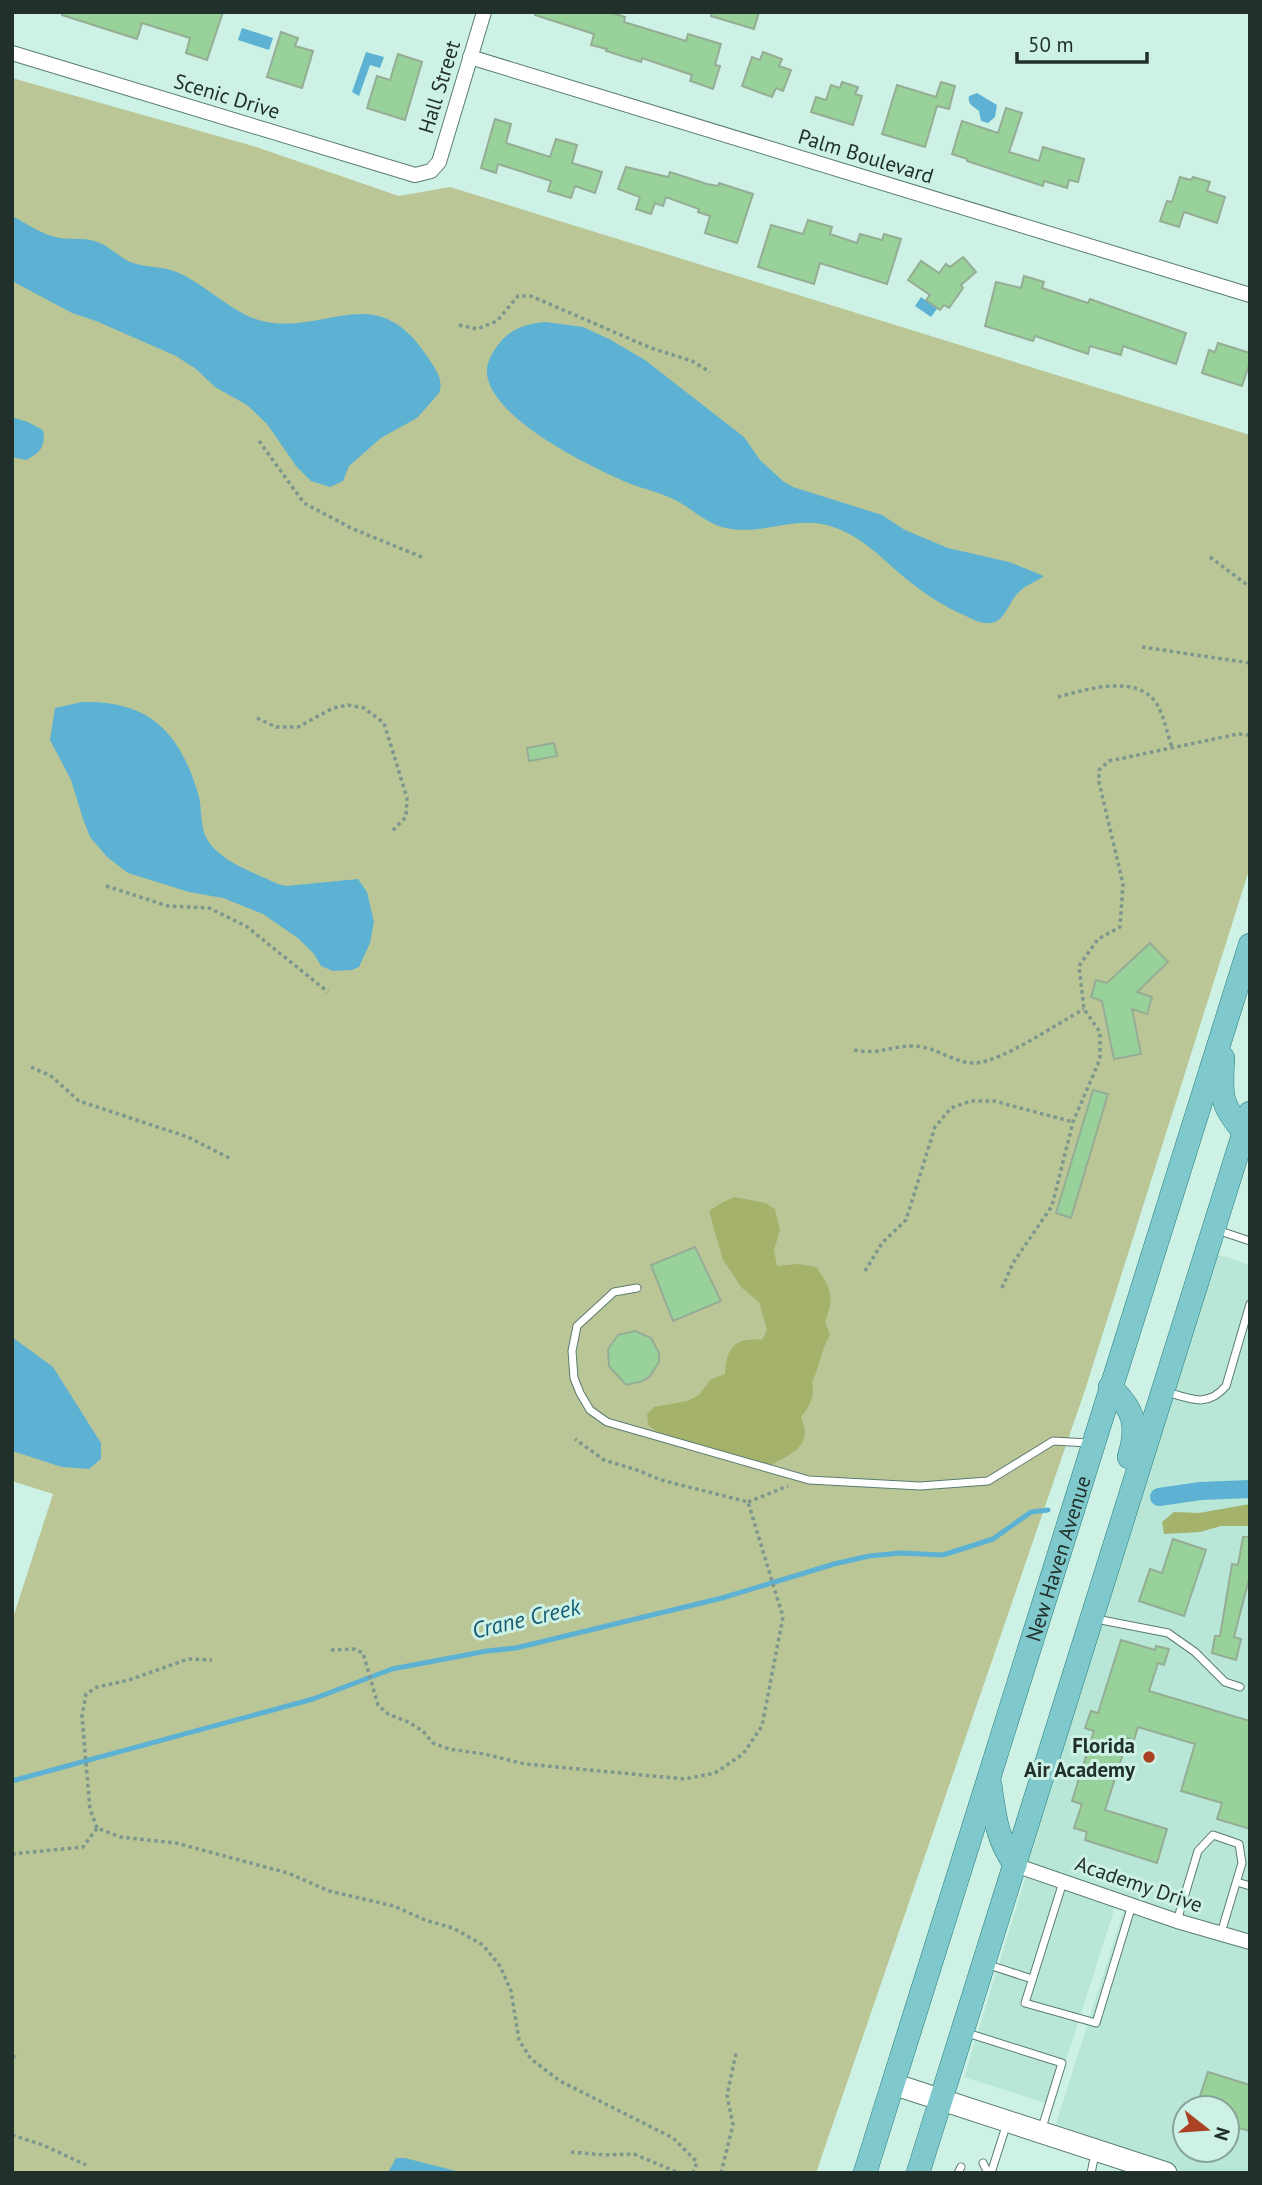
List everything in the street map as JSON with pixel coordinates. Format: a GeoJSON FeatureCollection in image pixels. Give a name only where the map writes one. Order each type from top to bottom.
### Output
{"type":"FeatureCollection","features":[{"type":"Feature","properties":{"kind":"main road","name":"New Haven Avenue"},"geometry":{"type":"LineString","coordinates":[[865,2173],[1250,945]]}},
{"type":"Feature","properties":{"kind":"main road"},"geometry":{"type":"LineString","coordinates":[[918,2173],[1213,1229],[1248,1126],[1229,1114],[1222,1094],[1225,1027]]}},
{"type":"Feature","properties":{"kind":"main road"},"geometry":{"type":"LineString","coordinates":[[1082,1649],[1088,1585],[1134,1434],[1133,1421],[1126,1402],[1110,1387]]}},
{"type":"Feature","properties":{"kind":"main road"},"geometry":{"type":"LineString","coordinates":[[989,1777],[997,1832],[1015,1864]]}},
{"type":"Feature","properties":{"kind":"street","name":"Hall Street"},"geometry":{"type":"LineString","coordinates":[[431,171],[439,162],[484,12]]}},
{"type":"Feature","properties":{"kind":"street","name":"Scenic Drive"},"geometry":{"type":"LineString","coordinates":[[12,53],[415,175],[431,171]]}},
{"type":"Feature","properties":{"kind":"street","name":"Palm Boulevard"},"geometry":{"type":"LineString","coordinates":[[470,57],[1250,295]]}},
{"type":"Feature","properties":{"kind":"street","name":"Academy Drive"},"geometry":{"type":"LineString","coordinates":[[1015,1864],[1177,1921],[1250,1942]]}},
{"type":"Feature","properties":{"kind":"street"},"geometry":{"type":"LineString","coordinates":[[893,2084],[1166,2173]]}},
{"type":"Feature","properties":{"kind":"lane"},"geometry":{"type":"LineString","coordinates":[[1213,1229],[1250,1241]]}},
{"type":"Feature","properties":{"kind":"lane"},"geometry":{"type":"LineString","coordinates":[[637,1288],[614,1292],[578,1326],[572,1351],[574,1378],[590,1410],[607,1422],[809,1480],[920,1486],[988,1481],[1053,1441],[1093,1443]]}},
{"type":"Feature","properties":{"kind":"lane"},"geometry":{"type":"LineString","coordinates":[[1163,1391],[1191,1399],[1206,1400],[1217,1396],[1226,1386],[1250,1304]]}},
{"type":"Feature","properties":{"kind":"lane"},"geometry":{"type":"LineString","coordinates":[[1092,1618],[1168,1633],[1195,1652],[1225,1682],[1240,1687]]}},
{"type":"Feature","properties":{"kind":"lane"},"geometry":{"type":"LineString","coordinates":[[1177,1921],[1198,1851],[1213,1835],[1239,1844],[1242,1863],[1221,1934]]}},
{"type":"Feature","properties":{"kind":"lane"},"geometry":{"type":"LineString","coordinates":[[1063,1881],[1025,2003],[1096,2023],[1132,1905]]}},
{"type":"Feature","properties":{"kind":"lane"},"geometry":{"type":"LineString","coordinates":[[1237,1882],[1250,1886]]}},
{"type":"Feature","properties":{"kind":"lane"},"geometry":{"type":"LineString","coordinates":[[984,1963],[1032,1979]]}},
{"type":"Feature","properties":{"kind":"lane"},"geometry":{"type":"LineString","coordinates":[[962,2032],[1062,2063],[1041,2132]]}},
{"type":"Feature","properties":{"kind":"lane"},"geometry":{"type":"LineString","coordinates":[[989,2173],[1007,2121]]}},
{"type":"Feature","properties":{"kind":"lane"},"geometry":{"type":"LineString","coordinates":[[1091,2173],[1096,2150]]}},
{"type":"Feature","properties":{"kind":"lane"},"geometry":{"type":"LineString","coordinates":[[984,2163],[989,2173]]}},
{"type":"Feature","properties":{"kind":"path"},"geometry":{"type":"LineString","coordinates":[[459,325],[477,329],[497,321],[518,296],[531,296],[651,348],[692,361],[710,372]]}},
{"type":"Feature","properties":{"kind":"path"},"geometry":{"type":"LineString","coordinates":[[259,441],[304,503],[351,528],[424,558]]}},
{"type":"Feature","properties":{"kind":"path"},"geometry":{"type":"LineString","coordinates":[[1210,557],[1250,587]]}},
{"type":"Feature","properties":{"kind":"path"},"geometry":{"type":"LineString","coordinates":[[1142,647],[1250,663]]}},
{"type":"Feature","properties":{"kind":"path"},"geometry":{"type":"LineString","coordinates":[[1058,697],[1105,685],[1143,691],[1159,707],[1172,748]]}},
{"type":"Feature","properties":{"kind":"path"},"geometry":{"type":"LineString","coordinates":[[257,718],[276,727],[298,727],[333,708],[348,705],[364,708],[384,723],[407,798],[406,817],[392,831]]}},
{"type":"Feature","properties":{"kind":"path"},"geometry":{"type":"LineString","coordinates":[[1002,1288],[1013,1263],[1052,1206],[1073,1122],[1100,1059],[1100,1032],[1084,1009],[1079,966],[1098,939],[1120,927],[1123,884],[1099,782],[1099,770],[1109,761],[1238,734],[1250,735]]}},
{"type":"Feature","properties":{"kind":"path"},"geometry":{"type":"LineString","coordinates":[[106,886],[168,906],[209,908],[246,926],[328,992]]}},
{"type":"Feature","properties":{"kind":"path"},"geometry":{"type":"LineString","coordinates":[[854,1050],[872,1054],[913,1046],[932,1049],[959,1061],[977,1063],[1000,1056],[1084,1009]]}},
{"type":"Feature","properties":{"kind":"path"},"geometry":{"type":"LineString","coordinates":[[31,1067],[51,1076],[79,1101],[188,1137],[231,1158]]}},
{"type":"Feature","properties":{"kind":"path"},"geometry":{"type":"LineString","coordinates":[[865,1271],[882,1242],[906,1220],[934,1127],[951,1108],[971,1101],[994,1101],[1073,1122]]}},
{"type":"Feature","properties":{"kind":"path"},"geometry":{"type":"LineString","coordinates":[[575,1438],[604,1460],[661,1480],[748,1502],[809,1480]]}},
{"type":"Feature","properties":{"kind":"path"},"geometry":{"type":"LineString","coordinates":[[331,1650],[354,1649],[363,1653],[378,1705],[388,1714],[423,1731],[433,1743],[449,1749],[525,1764],[659,1777],[685,1779],[715,1773],[743,1754],[762,1726],[783,1617],[748,1502]]}},
{"type":"Feature","properties":{"kind":"path"},"geometry":{"type":"LineString","coordinates":[[212,1660],[188,1659],[129,1680],[97,1687],[86,1694],[82,1716],[90,1809],[97,1828],[120,1837],[176,1843],[288,1872],[329,1891],[394,1906],[425,1920],[453,1928],[483,1945],[500,1966],[511,1991],[519,2040],[531,2059],[560,2081],[673,2138],[697,2162],[693,2173]]}},
{"type":"Feature","properties":{"kind":"path"},"geometry":{"type":"LineString","coordinates":[[12,1854],[83,1847],[97,1828]]}},
{"type":"Feature","properties":{"kind":"path"},"geometry":{"type":"LineString","coordinates":[[720,2173],[733,2125],[727,2095],[736,2053]]}},
{"type":"Feature","properties":{"kind":"path"},"geometry":{"type":"LineString","coordinates":[[12,2057],[19,2055]]}},
{"type":"Feature","properties":{"kind":"path"},"geometry":{"type":"LineString","coordinates":[[12,2134],[86,2165]]}},
{"type":"Feature","properties":{"kind":"path"},"geometry":{"type":"LineString","coordinates":[[571,2152],[634,2154],[679,2173]]}},
{"type":"Feature","properties":{"kind":"shaded area"},"geometry":{"type":"Polygon","coordinates":[[[12,78],[253,146],[399,196],[450,187],[1250,435],[1250,867],[1085,1390],[816,2173],[12,2173],[12,1621],[53,1494],[12,1481],[12,78]]]}},
{"type":"Feature","properties":{"kind":"shaded area","name":"Florida Air Academy"},"geometry":{"type":"Polygon","coordinates":[[[1207,1251],[1250,1265],[1250,2173],[1166,2173],[1052,2136],[1126,1903],[1015,1865],[1207,1251]]]}},
{"type":"Feature","properties":{"kind":"shaded area"},"geometry":{"type":"Polygon","coordinates":[[[1026,1876],[1115,1907],[1052,2105],[964,2077],[1026,1876]]]}},
{"type":"Feature","properties":{"kind":"green space"},"geometry":{"type":"Polygon","coordinates":[[[735,1197],[765,1203],[775,1209],[780,1230],[774,1250],[777,1266],[798,1264],[816,1267],[825,1281],[831,1299],[825,1322],[830,1335],[812,1382],[811,1401],[801,1417],[805,1436],[792,1453],[769,1466],[657,1432],[648,1425],[647,1414],[654,1407],[687,1401],[699,1395],[710,1380],[725,1374],[727,1357],[734,1346],[745,1340],[762,1340],[767,1330],[759,1302],[742,1288],[723,1260],[709,1211],[735,1197]]]}},
{"type":"Feature","properties":{"kind":"green space"},"geometry":{"type":"Polygon","coordinates":[[[1250,1504],[1250,1526],[1221,1526],[1200,1532],[1164,1534],[1162,1522],[1174,1512],[1199,1513],[1250,1504]]]}},
{"type":"Feature","properties":{"kind":"water"},"geometry":{"type":"Polygon","coordinates":[[[242,28],[273,38],[269,50],[238,40],[242,28]]]}},
{"type":"Feature","properties":{"kind":"water"},"geometry":{"type":"Polygon","coordinates":[[[366,52],[384,57],[380,68],[370,65],[359,96],[352,92],[366,52]]]}},
{"type":"Feature","properties":{"kind":"water"},"geometry":{"type":"Polygon","coordinates":[[[977,93],[997,105],[995,117],[988,123],[981,121],[979,111],[969,101],[969,96],[977,93]]]}},
{"type":"Feature","properties":{"kind":"water"},"geometry":{"type":"Polygon","coordinates":[[[12,216],[47,234],[60,238],[92,240],[133,263],[179,273],[241,313],[262,321],[286,324],[351,314],[371,314],[390,320],[409,334],[429,359],[440,379],[439,393],[417,418],[381,438],[349,466],[343,481],[330,487],[311,481],[296,466],[267,424],[247,405],[215,387],[196,369],[176,356],[72,313],[12,281],[12,216]]]}},
{"type":"Feature","properties":{"kind":"water"},"geometry":{"type":"Polygon","coordinates":[[[921,297],[937,309],[931,317],[915,306],[921,297]]]}},
{"type":"Feature","properties":{"kind":"water"},"geometry":{"type":"Polygon","coordinates":[[[546,322],[583,327],[645,360],[744,437],[760,460],[793,487],[882,515],[905,530],[948,548],[1009,562],[1044,576],[1021,590],[997,621],[981,622],[931,597],[850,534],[817,523],[752,530],[718,526],[671,498],[631,484],[590,465],[563,450],[513,415],[496,395],[487,376],[491,356],[507,335],[521,327],[546,322]]]}},
{"type":"Feature","properties":{"kind":"water"},"geometry":{"type":"Polygon","coordinates":[[[12,417],[43,430],[41,448],[26,460],[12,457],[12,417]]]}},
{"type":"Feature","properties":{"kind":"water"},"geometry":{"type":"Polygon","coordinates":[[[82,702],[106,703],[144,714],[172,738],[192,774],[207,839],[229,860],[286,886],[358,879],[367,892],[374,922],[370,943],[359,967],[333,971],[321,966],[314,954],[299,939],[263,914],[223,898],[189,892],[128,873],[107,857],[90,837],[71,780],[50,740],[55,708],[82,702]]]}},
{"type":"Feature","properties":{"kind":"water"},"geometry":{"type":"Polygon","coordinates":[[[12,1337],[53,1367],[101,1443],[101,1459],[89,1469],[62,1467],[12,1451],[12,1337]]]}},
{"type":"Feature","properties":{"kind":"water"},"geometry":{"type":"Polygon","coordinates":[[[396,2158],[405,2158],[464,2173],[388,2173],[396,2158]]]}},
{"type":"Feature","properties":{"kind":"building"},"geometry":{"type":"Polygon","coordinates":[[[63,12],[223,12],[207,60],[186,53],[190,38],[142,23],[137,39],[62,15],[63,12]]]}},
{"type":"Feature","properties":{"kind":"building"},"geometry":{"type":"Polygon","coordinates":[[[535,12],[609,12],[625,17],[624,22],[686,41],[688,34],[721,44],[715,65],[720,66],[713,89],[690,81],[692,75],[591,45],[594,34],[535,15],[535,12]]]}},
{"type":"Feature","properties":{"kind":"building"},"geometry":{"type":"Polygon","coordinates":[[[712,12],[759,12],[754,29],[711,16],[712,12]]]}},
{"type":"Feature","properties":{"kind":"building"},"geometry":{"type":"Polygon","coordinates":[[[281,32],[298,38],[295,46],[313,51],[302,88],[267,77],[281,32]]]}},
{"type":"Feature","properties":{"kind":"building"},"geometry":{"type":"Polygon","coordinates":[[[763,52],[782,59],[779,66],[791,70],[783,91],[776,88],[772,97],[742,86],[752,57],[760,60],[763,52]]]}},
{"type":"Feature","properties":{"kind":"building"},"geometry":{"type":"Polygon","coordinates":[[[398,54],[422,62],[405,120],[367,108],[377,76],[390,80],[398,54]]]}},
{"type":"Feature","properties":{"kind":"building"},"geometry":{"type":"Polygon","coordinates":[[[842,82],[858,87],[855,94],[862,96],[853,125],[811,112],[816,97],[826,100],[831,85],[840,88],[842,82]]]}},
{"type":"Feature","properties":{"kind":"building"},"geometry":{"type":"Polygon","coordinates":[[[941,82],[955,86],[949,109],[937,106],[925,147],[882,134],[897,85],[936,97],[941,82]]]}},
{"type":"Feature","properties":{"kind":"building"},"geometry":{"type":"Polygon","coordinates":[[[1006,108],[1022,113],[1009,152],[1039,161],[1043,147],[1084,159],[1078,182],[1069,180],[1067,188],[1044,181],[1043,186],[952,154],[962,121],[998,133],[1006,108]]]}},
{"type":"Feature","properties":{"kind":"building"},"geometry":{"type":"Polygon","coordinates":[[[495,119],[511,124],[506,143],[550,157],[556,139],[577,145],[572,163],[602,172],[595,193],[575,186],[571,198],[548,191],[551,181],[498,164],[496,173],[481,168],[495,119]]]}},
{"type":"Feature","properties":{"kind":"building"},"geometry":{"type":"Polygon","coordinates":[[[626,167],[668,177],[670,172],[707,184],[718,186],[719,183],[753,194],[737,243],[705,233],[710,216],[666,197],[663,206],[655,203],[651,214],[636,209],[640,197],[618,189],[626,167]]]}},
{"type":"Feature","properties":{"kind":"building"},"geometry":{"type":"Polygon","coordinates":[[[1180,177],[1191,180],[1193,177],[1210,182],[1207,191],[1225,197],[1217,223],[1184,212],[1179,227],[1160,221],[1167,201],[1172,202],[1180,177]]]}},
{"type":"Feature","properties":{"kind":"building"},"geometry":{"type":"Polygon","coordinates":[[[808,220],[832,227],[830,234],[857,243],[860,234],[882,240],[884,234],[901,239],[887,284],[820,263],[814,284],[758,267],[771,225],[803,234],[808,220]]]}},
{"type":"Feature","properties":{"kind":"building"},"geometry":{"type":"Polygon","coordinates":[[[963,257],[976,272],[961,285],[963,288],[949,308],[944,305],[940,310],[926,300],[930,295],[908,280],[921,261],[939,273],[946,264],[950,267],[963,257]]]}},
{"type":"Feature","properties":{"kind":"building"},"geometry":{"type":"Polygon","coordinates":[[[1024,276],[1044,282],[1042,288],[1088,303],[1090,299],[1186,333],[1176,364],[1123,346],[1121,355],[1090,346],[1088,354],[1035,336],[1033,341],[985,326],[996,282],[1021,288],[1024,276]]]}},
{"type":"Feature","properties":{"kind":"building"},"geometry":{"type":"Polygon","coordinates":[[[1218,343],[1250,353],[1250,362],[1242,386],[1202,373],[1209,350],[1215,352],[1218,343]]]}},
{"type":"Feature","properties":{"kind":"building"},"geometry":{"type":"Polygon","coordinates":[[[554,743],[557,756],[529,761],[527,748],[554,743]]]}},
{"type":"Feature","properties":{"kind":"building"},"geometry":{"type":"Polygon","coordinates":[[[1150,943],[1168,962],[1137,992],[1152,997],[1147,1014],[1132,1009],[1141,1054],[1114,1059],[1102,1001],[1091,997],[1096,980],[1107,983],[1150,943]]]}},
{"type":"Feature","properties":{"kind":"building"},"geometry":{"type":"Polygon","coordinates":[[[1093,1090],[1108,1094],[1071,1218],[1056,1213],[1093,1090]]]}},
{"type":"Feature","properties":{"kind":"building"},"geometry":{"type":"Polygon","coordinates":[[[695,1247],[721,1301],[673,1321],[651,1265],[695,1247]]]}},
{"type":"Feature","properties":{"kind":"building"},"geometry":{"type":"Polygon","coordinates":[[[635,1331],[651,1338],[659,1353],[659,1362],[650,1376],[643,1381],[626,1385],[609,1366],[608,1349],[618,1335],[635,1331]]]}},
{"type":"Feature","properties":{"kind":"building"},"geometry":{"type":"Polygon","coordinates":[[[1243,1537],[1250,1537],[1250,1575],[1234,1637],[1241,1639],[1236,1660],[1212,1653],[1215,1636],[1220,1636],[1232,1564],[1238,1565],[1243,1537]]]}},
{"type":"Feature","properties":{"kind":"building"},"geometry":{"type":"Polygon","coordinates":[[[1173,1539],[1206,1550],[1184,1616],[1139,1601],[1150,1569],[1162,1573],[1173,1539]]]}},
{"type":"Feature","properties":{"kind":"building"},"geometry":{"type":"Polygon","coordinates":[[[1121,1640],[1155,1650],[1156,1646],[1169,1649],[1164,1665],[1158,1663],[1149,1691],[1250,1721],[1250,1829],[1217,1819],[1222,1803],[1181,1791],[1195,1744],[1138,1727],[1134,1740],[1128,1738],[1105,1810],[1167,1829],[1157,1863],[1085,1840],[1087,1832],[1074,1828],[1082,1804],[1072,1801],[1094,1731],[1085,1728],[1091,1711],[1098,1713],[1121,1640]]]}},
{"type":"Feature","properties":{"kind":"building"},"geometry":{"type":"Polygon","coordinates":[[[1208,2072],[1250,2085],[1250,2131],[1241,2129],[1241,2094],[1201,2094],[1208,2072]]]}},
{"type":"Feature","properties":{"kind":"waterway","name":"Crane Creek"},"geometry":{"type":"LineString","coordinates":[[1159,1497],[1200,1491],[1250,1489]]}},
{"type":"Feature","properties":{"kind":"waterway","name":"Crane Creek"},"geometry":{"type":"LineString","coordinates":[[12,1781],[313,1699],[392,1669],[516,1648],[722,1598],[869,1556],[901,1553],[943,1555],[993,1539],[1031,1512],[1048,1510]]}},
{"type":"Feature","properties":{"kind":"place","name":"Florida Air Academy"},"geometry":{"type":"Point","coordinates":[1149,1757]}}]}
